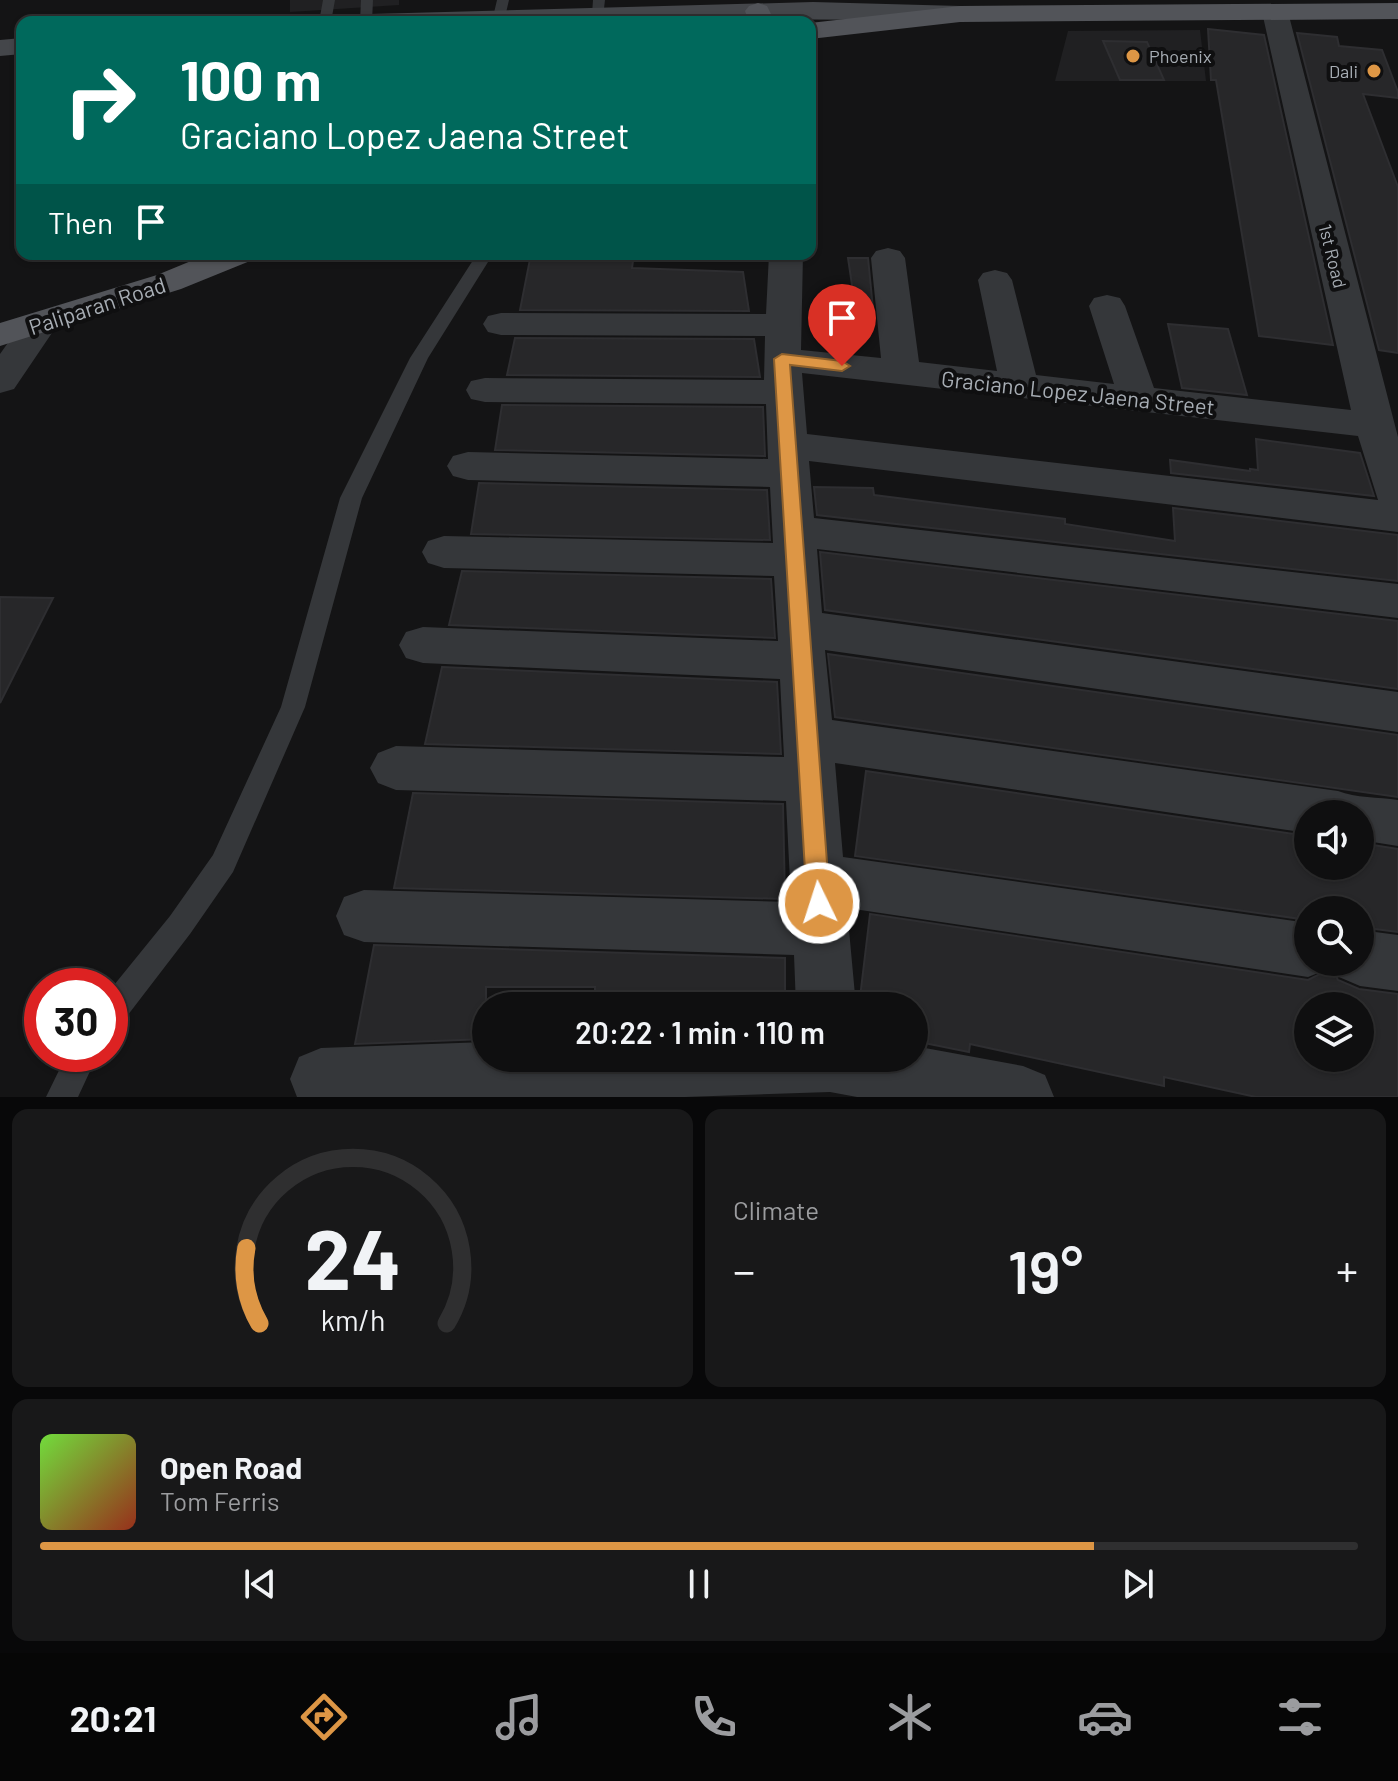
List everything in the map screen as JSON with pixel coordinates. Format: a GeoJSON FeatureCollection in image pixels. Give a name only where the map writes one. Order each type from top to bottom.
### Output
{"type":"FeatureCollection","features":[{"type":"Feature","properties":{"kind":"main road"},"geometry":{"type":"LineString","coordinates":[[816,30],[960,14],[1398,11]]}},
{"type":"Feature","properties":{"kind":"main road","name":"Paliparan Road"},"geometry":{"type":"LineString","coordinates":[[0,335],[169,282],[223,260]]}},
{"type":"Feature","properties":{"kind":"street"},"geometry":{"type":"LineString","coordinates":[[425,16],[501,8],[599,7],[760,16],[960,14]]}},
{"type":"Feature","properties":{"kind":"street","name":"1st Road"},"geometry":{"type":"LineString","coordinates":[[1275,12],[1374,425],[1398,498]]}},
{"type":"Feature","properties":{"kind":"street"},"geometry":{"type":"LineString","coordinates":[[888,258],[901,373]]}},
{"type":"Feature","properties":{"kind":"street"},"geometry":{"type":"LineString","coordinates":[[786,260],[784,359],[825,992]]}},
{"type":"Feature","properties":{"kind":"street"},"geometry":{"type":"LineString","coordinates":[[995,280],[1019,385]]}},
{"type":"Feature","properties":{"kind":"street"},"geometry":{"type":"LineString","coordinates":[[1107,306],[1138,399]]}},
{"type":"Feature","properties":{"kind":"street"},"geometry":{"type":"LineString","coordinates":[[0,381],[40,324]]}},
{"type":"Feature","properties":{"kind":"street"},"geometry":{"type":"LineString","coordinates":[[501,324],[784,359]]}},
{"type":"Feature","properties":{"kind":"street"},"geometry":{"type":"LineString","coordinates":[[485,390],[784,359]]}},
{"type":"Feature","properties":{"kind":"street","name":"Graciano Lopez Jaena Street"},"geometry":{"type":"LineString","coordinates":[[784,359],[1374,425]]}},
{"type":"Feature","properties":{"kind":"street"},"geometry":{"type":"LineString","coordinates":[[468,466],[790,459],[1398,517]]}},
{"type":"Feature","properties":{"kind":"street"},"geometry":{"type":"LineString","coordinates":[[444,552],[795,546],[1398,601]]}},
{"type":"Feature","properties":{"kind":"street"},"geometry":{"type":"LineString","coordinates":[[423,645],[801,645],[1398,712]]}},
{"type":"Feature","properties":{"kind":"street"},"geometry":{"type":"LineString","coordinates":[[396,768],[809,759],[1294,809]]}},
{"type":"Feature","properties":{"kind":"street"},"geometry":{"type":"LineString","coordinates":[[1374,819],[1398,823]]}},
{"type":"Feature","properties":{"kind":"street"},"geometry":{"type":"LineString","coordinates":[[364,916],[819,903],[1294,949]]}},
{"type":"Feature","properties":{"kind":"street"},"geometry":{"type":"LineString","coordinates":[[1374,960],[1398,963]]}},
{"type":"Feature","properties":{"kind":"street"},"geometry":{"type":"LineString","coordinates":[[321,1079],[472,1072]]}},
{"type":"Feature","properties":{"kind":"street"},"geometry":{"type":"LineString","coordinates":[[908,1072],[1023,1097]]}},
{"type":"Feature","properties":{"kind":"lane"},"geometry":{"type":"LineString","coordinates":[[128,991],[223,863],[293,707],[351,498],[419,358],[481,260]]}},
{"type":"Feature","properties":{"kind":"lane"},"geometry":{"type":"LineString","coordinates":[[62,1097],[74,1072]]}},
{"type":"Feature","properties":{"kind":"shaded area"},"geometry":{"type":"Polygon","coordinates":[[[290,0],[399,0],[399,5],[290,12],[290,0]]]}},
{"type":"Feature","properties":{"kind":"shaded area","name":"Phoenix"},"geometry":{"type":"Polygon","coordinates":[[[1200,30],[1206,81],[1055,81],[1068,31],[1200,30]]]}},
{"type":"Feature","properties":{"kind":"building"},"geometry":{"type":"Polygon","coordinates":[[[1208,29],[1264,35],[1333,345],[1259,336],[1216,80],[1211,80],[1208,29]]]}},
{"type":"Feature","properties":{"kind":"building"},"geometry":{"type":"Polygon","coordinates":[[[1297,33],[1337,37],[1339,46],[1382,50],[1398,92],[1398,98],[1363,94],[1398,187],[1398,353],[1379,350],[1297,33]]]}},
{"type":"Feature","properties":{"kind":"building"},"geometry":{"type":"Polygon","coordinates":[[[1103,41],[1147,42],[1164,80],[1120,80],[1103,41]]]}},
{"type":"Feature","properties":{"kind":"building"},"geometry":{"type":"Polygon","coordinates":[[[848,258],[868,258],[874,319],[857,319],[848,258]]]}},
{"type":"Feature","properties":{"kind":"building"},"geometry":{"type":"Polygon","coordinates":[[[530,260],[633,260],[632,268],[743,272],[749,311],[520,310],[530,260]]]}},
{"type":"Feature","properties":{"kind":"building"},"geometry":{"type":"Polygon","coordinates":[[[1168,324],[1228,329],[1247,395],[1182,388],[1168,324]]]}},
{"type":"Feature","properties":{"kind":"building"},"geometry":{"type":"Polygon","coordinates":[[[515,338],[754,339],[760,377],[507,375],[515,338]]]}},
{"type":"Feature","properties":{"kind":"building"},"geometry":{"type":"Polygon","coordinates":[[[502,405],[763,407],[765,456],[495,450],[502,405]]]}},
{"type":"Feature","properties":{"kind":"building"},"geometry":{"type":"Polygon","coordinates":[[[1256,439],[1360,453],[1374,496],[1171,473],[1170,460],[1258,470],[1256,439]]]}},
{"type":"Feature","properties":{"kind":"building"},"geometry":{"type":"Polygon","coordinates":[[[479,483],[767,490],[770,540],[471,534],[479,483]]]}},
{"type":"Feature","properties":{"kind":"building"},"geometry":{"type":"Polygon","coordinates":[[[814,487],[873,488],[874,495],[1065,519],[1065,524],[1175,541],[1173,508],[1398,535],[1398,581],[817,515],[814,487]]]}},
{"type":"Feature","properties":{"kind":"building"},"geometry":{"type":"Polygon","coordinates":[[[820,552],[1398,621],[1398,689],[825,610],[820,552]]]}},
{"type":"Feature","properties":{"kind":"building"},"geometry":{"type":"Polygon","coordinates":[[[462,571],[771,579],[775,638],[449,625],[462,571]]]}},
{"type":"Feature","properties":{"kind":"building"},"geometry":{"type":"Polygon","coordinates":[[[0,597],[53,598],[0,703],[0,597]]]}},
{"type":"Feature","properties":{"kind":"building"},"geometry":{"type":"Polygon","coordinates":[[[828,654],[1398,735],[1398,797],[835,717],[828,654]]]}},
{"type":"Feature","properties":{"kind":"building"},"geometry":{"type":"Polygon","coordinates":[[[442,667],[777,682],[781,754],[425,744],[442,667]]]}},
{"type":"Feature","properties":{"kind":"building"},"geometry":{"type":"Polygon","coordinates":[[[866,771],[1294,834],[1294,880],[1374,880],[1374,845],[1398,849],[1398,932],[1374,929],[1374,896],[1294,896],[1294,918],[855,856],[866,771]]]}},
{"type":"Feature","properties":{"kind":"building"},"geometry":{"type":"Polygon","coordinates":[[[413,793],[783,804],[785,899],[394,888],[413,793]]]}},
{"type":"Feature","properties":{"kind":"building"},"geometry":{"type":"Polygon","coordinates":[[[870,914],[1308,980],[1316,976],[1336,976],[1338,980],[1359,989],[1398,994],[1398,1097],[1256,1097],[1164,1077],[1164,1086],[970,1044],[969,1052],[928,1044],[928,992],[861,992],[870,914]]]}},
{"type":"Feature","properties":{"kind":"building"},"geometry":{"type":"Polygon","coordinates":[[[374,945],[785,958],[785,992],[595,992],[595,987],[486,987],[486,992],[472,992],[472,1040],[355,1044],[374,945]]]}},
{"type":"Feature","properties":{"kind":"place","name":"Phoenix"},"geometry":{"type":"Point","coordinates":[1133,56]}},
{"type":"Feature","properties":{"kind":"place","name":"Dali"},"geometry":{"type":"Point","coordinates":[1374,71]}},
{"type":"Feature","properties":{"kind":"route"},"geometry":{"type":"LineString","coordinates":[[819,903],[782,359],[842,366]]}}]}
